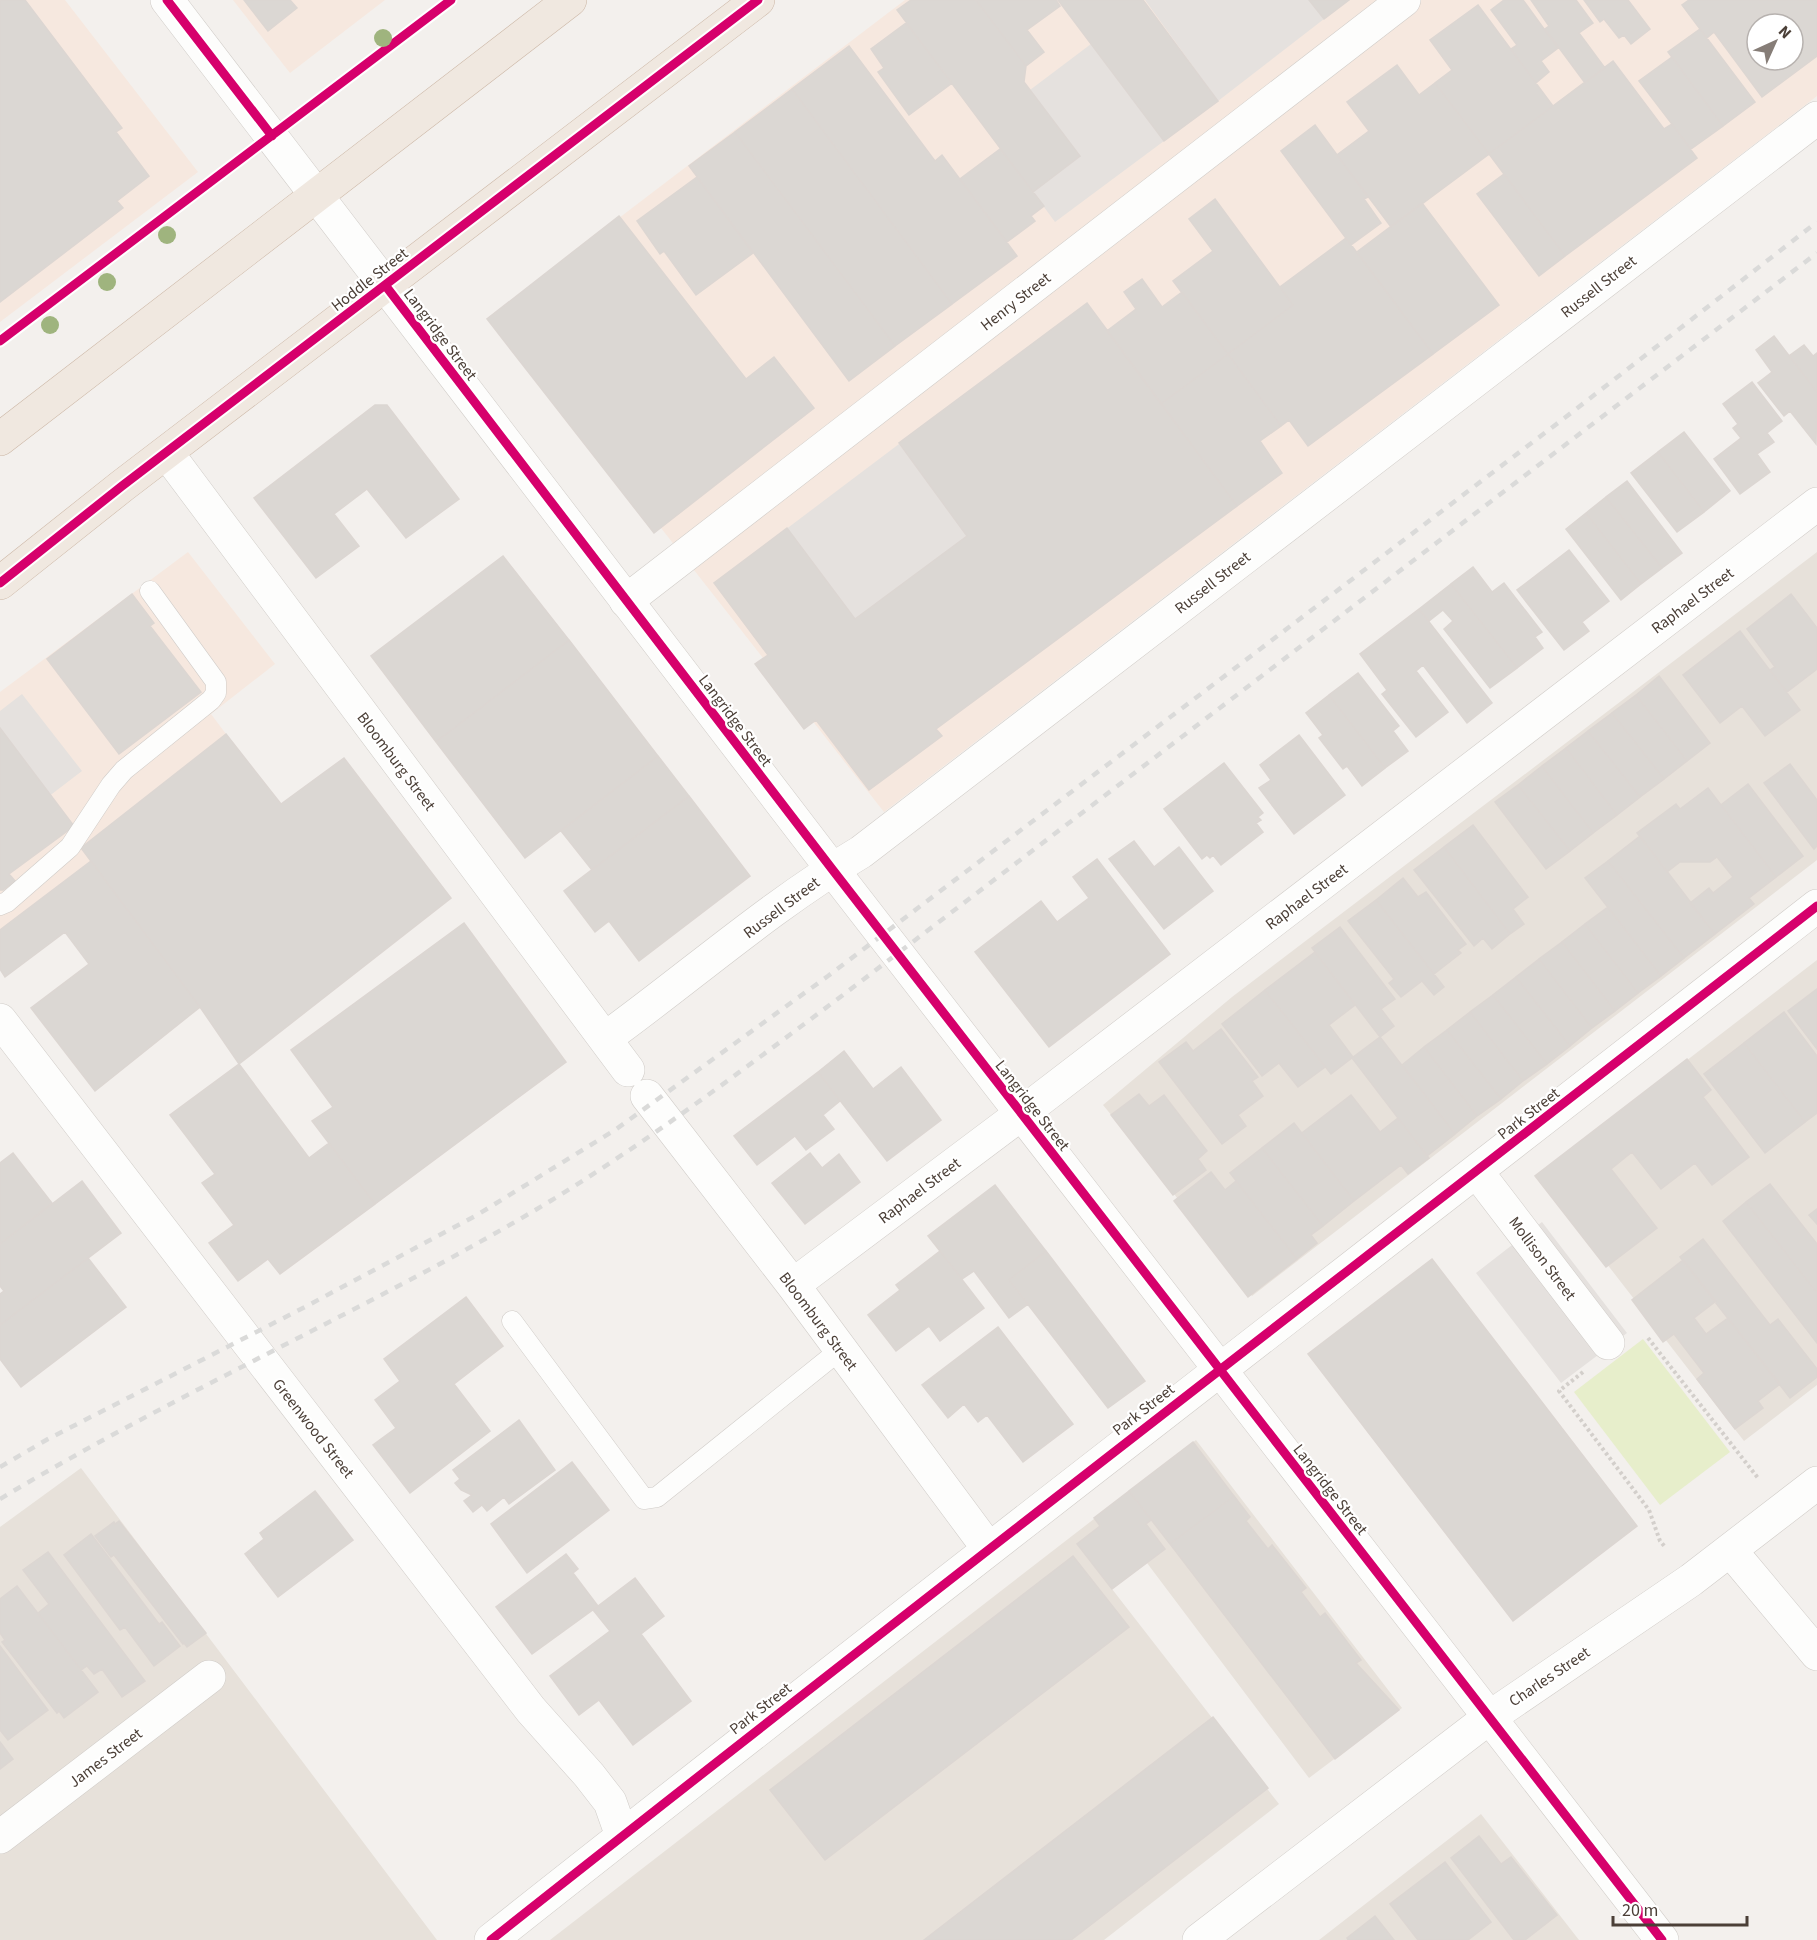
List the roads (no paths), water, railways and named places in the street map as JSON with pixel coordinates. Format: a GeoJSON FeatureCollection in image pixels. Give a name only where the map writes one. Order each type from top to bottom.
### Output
{"type":"FeatureCollection","features":[{"type":"Feature","properties":{"kind":"highway"},"geometry":{"type":"LineString","coordinates":[[0,439],[570,0]]}},
{"type":"Feature","properties":{"kind":"highway","name":"Hoddle Street"},"geometry":{"type":"LineString","coordinates":[[0,583],[122,486],[758,0]]}},
{"type":"Feature","properties":{"kind":"street","name":"Langridge Street"},"geometry":{"type":"LineString","coordinates":[[167,0],[832,869],[1662,1940]]}},
{"type":"Feature","properties":{"kind":"street","name":"Henry Street"},"geometry":{"type":"LineString","coordinates":[[626,601],[1404,0]]}},
{"type":"Feature","properties":{"kind":"street","name":"Russell Street"},"geometry":{"type":"LineString","coordinates":[[601,1033],[611,1033],[618,1029],[832,869],[861,852],[1817,118]]}},
{"type":"Feature","properties":{"kind":"street","name":"Bloomburg Street"},"geometry":{"type":"LineString","coordinates":[[167,453],[628,1070]]}},
{"type":"Feature","properties":{"kind":"street","name":"Raphael Street"},"geometry":{"type":"LineString","coordinates":[[792,1285],[1022,1114],[1817,504]]}},
{"type":"Feature","properties":{"kind":"street","name":"Park Street"},"geometry":{"type":"LineString","coordinates":[[491,1940],[988,1548],[1477,1172],[1817,906]]}},
{"type":"Feature","properties":{"kind":"street","name":"Greenwood Street"},"geometry":{"type":"LineString","coordinates":[[0,1020],[531,1710],[610,1802],[622,1836]]}},
{"type":"Feature","properties":{"kind":"street","name":"Bloomburg Street"},"geometry":{"type":"LineString","coordinates":[[647,1096],[792,1285],[988,1548]]}},
{"type":"Feature","properties":{"kind":"street","name":"Mollison Street"},"geometry":{"type":"LineString","coordinates":[[1477,1172],[1600,1355]]}},
{"type":"Feature","properties":{"kind":"street","name":"Charles Street"},"geometry":{"type":"LineString","coordinates":[[1199,1940],[1490,1717],[1691,1580],[1817,1483]]}},
{"type":"Feature","properties":{"kind":"street"},"geometry":{"type":"LineString","coordinates":[[1730,1550],[1817,1654]]}},
{"type":"Feature","properties":{"kind":"street","name":"James Street"},"geometry":{"type":"LineString","coordinates":[[0,1837],[209,1677]]}},
{"type":"Feature","properties":{"kind":"lane"},"geometry":{"type":"LineString","coordinates":[[0,904],[7,902],[70,847],[111,785],[124,770],[211,700],[216,693],[216,682],[150,591]]}},
{"type":"Feature","properties":{"kind":"lane"},"geometry":{"type":"LineString","coordinates":[[512,1322],[644,1499],[657,1497],[840,1350]]}},
{"type":"Feature","properties":{"kind":"railway"},"geometry":{"type":"LineString","coordinates":[[0,1467],[48,1439],[303,1308],[477,1215],[615,1130],[828,976],[1571,413],[1817,222]]}},
{"type":"Feature","properties":{"kind":"railway"},"geometry":{"type":"LineString","coordinates":[[0,1499],[143,1419],[473,1246],[552,1200],[627,1152],[843,995],[1817,253]]}}]}
